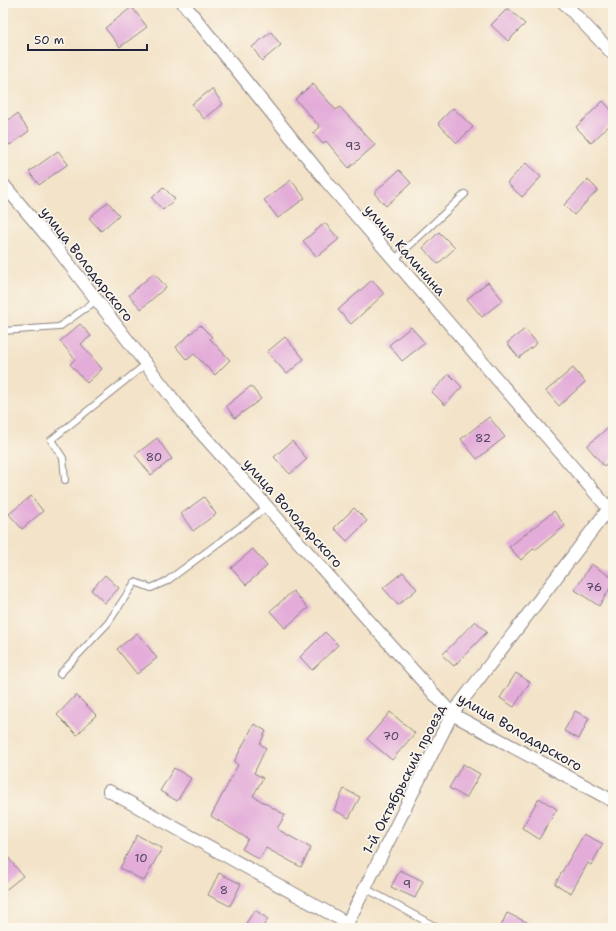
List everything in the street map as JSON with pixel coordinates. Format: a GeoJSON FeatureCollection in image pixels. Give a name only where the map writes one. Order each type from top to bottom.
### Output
{"type":"FeatureCollection","features":[{"type":"Feature","properties":{"kind":"street","name":"улица Калинина"},"geometry":{"type":"LineString","coordinates":[[183,3],[327,182],[612,508]]}},
{"type":"Feature","properties":{"kind":"street"},"geometry":{"type":"LineString","coordinates":[[564,3],[613,54]]}},
{"type":"Feature","properties":{"kind":"street","name":"улица Володарского"},"geometry":{"type":"LineString","coordinates":[[3,184],[56,247],[186,416],[452,714],[613,801]]}},
{"type":"Feature","properties":{"kind":"street","name":"1-й Октябрьский проезд"},"geometry":{"type":"LineString","coordinates":[[109,791],[346,925],[452,714],[612,508]]}},
{"type":"Feature","properties":{"kind":"lane"},"geometry":{"type":"LineString","coordinates":[[394,260],[465,194]]}},
{"type":"Feature","properties":{"kind":"lane"},"geometry":{"type":"LineString","coordinates":[[3,331],[59,327],[97,300]]}},
{"type":"Feature","properties":{"kind":"lane"},"geometry":{"type":"LineString","coordinates":[[65,480],[63,458],[51,440],[146,364]]}},
{"type":"Feature","properties":{"kind":"lane"},"geometry":{"type":"LineString","coordinates":[[60,674],[108,623],[135,582],[151,588],[167,581],[267,507]]}},
{"type":"Feature","properties":{"kind":"lane"},"geometry":{"type":"LineString","coordinates":[[365,888],[438,928]]}},
{"type":"Feature","properties":{"kind":"building"},"geometry":{"type":"Polygon","coordinates":[[[132,7],[147,27],[120,47],[105,28],[132,7]]]}},
{"type":"Feature","properties":{"kind":"building"},"geometry":{"type":"Polygon","coordinates":[[[508,8],[525,24],[508,41],[491,25],[508,8]]]}},
{"type":"Feature","properties":{"kind":"building"},"geometry":{"type":"Polygon","coordinates":[[[271,32],[281,45],[262,61],[252,47],[271,32]]]}},
{"type":"Feature","properties":{"kind":"building"},"geometry":{"type":"Polygon","coordinates":[[[313,84],[336,110],[340,107],[375,145],[349,168],[326,141],[323,144],[313,133],[320,127],[295,99],[313,84]]]}},
{"type":"Feature","properties":{"kind":"building"},"geometry":{"type":"Polygon","coordinates":[[[212,89],[223,104],[204,119],[192,104],[212,89]]]}},
{"type":"Feature","properties":{"kind":"building"},"geometry":{"type":"Polygon","coordinates":[[[603,101],[613,112],[613,122],[591,143],[576,127],[603,101]]]}},
{"type":"Feature","properties":{"kind":"building"},"geometry":{"type":"Polygon","coordinates":[[[453,108],[473,127],[457,143],[438,123],[453,108]]]}},
{"type":"Feature","properties":{"kind":"building"},"geometry":{"type":"Polygon","coordinates":[[[17,114],[29,131],[10,145],[3,136],[3,124],[17,114]]]}},
{"type":"Feature","properties":{"kind":"building"},"geometry":{"type":"Polygon","coordinates":[[[58,151],[68,164],[39,185],[29,172],[58,151]]]}},
{"type":"Feature","properties":{"kind":"building"},"geometry":{"type":"Polygon","coordinates":[[[526,163],[541,177],[522,197],[507,183],[526,163]]]}},
{"type":"Feature","properties":{"kind":"building"},"geometry":{"type":"Polygon","coordinates":[[[399,170],[411,183],[386,206],[374,193],[399,170]]]}},
{"type":"Feature","properties":{"kind":"building"},"geometry":{"type":"Polygon","coordinates":[[[291,180],[305,198],[278,218],[264,200],[291,180]]]}},
{"type":"Feature","properties":{"kind":"building"},"geometry":{"type":"Polygon","coordinates":[[[588,180],[598,190],[574,215],[564,205],[588,180]]]}},
{"type":"Feature","properties":{"kind":"building"},"geometry":{"type":"Polygon","coordinates":[[[163,187],[175,199],[163,210],[152,198],[163,187]]]}},
{"type":"Feature","properties":{"kind":"building"},"geometry":{"type":"Polygon","coordinates":[[[108,202],[119,215],[101,231],[89,218],[108,202]]]}},
{"type":"Feature","properties":{"kind":"building"},"geometry":{"type":"Polygon","coordinates":[[[325,223],[339,239],[317,257],[303,241],[325,223]]]}},
{"type":"Feature","properties":{"kind":"building"},"geometry":{"type":"Polygon","coordinates":[[[439,232],[455,248],[438,264],[423,248],[439,232]]]}},
{"type":"Feature","properties":{"kind":"building"},"geometry":{"type":"Polygon","coordinates":[[[154,273],[166,287],[141,309],[129,295],[154,273]]]}},
{"type":"Feature","properties":{"kind":"building"},"geometry":{"type":"Polygon","coordinates":[[[372,280],[384,294],[351,324],[338,310],[372,280]]]}},
{"type":"Feature","properties":{"kind":"building"},"geometry":{"type":"Polygon","coordinates":[[[488,282],[503,300],[482,317],[467,299],[488,282]]]}},
{"type":"Feature","properties":{"kind":"building"},"geometry":{"type":"Polygon","coordinates":[[[80,324],[91,336],[81,344],[102,369],[87,383],[70,364],[75,359],[60,341],[80,324]]]}},
{"type":"Feature","properties":{"kind":"building"},"geometry":{"type":"Polygon","coordinates":[[[200,325],[212,337],[210,339],[230,360],[215,375],[194,354],[187,360],[176,347],[200,325]]]}},
{"type":"Feature","properties":{"kind":"building"},"geometry":{"type":"Polygon","coordinates":[[[411,327],[425,343],[402,361],[389,345],[411,327]]]}},
{"type":"Feature","properties":{"kind":"building"},"geometry":{"type":"Polygon","coordinates":[[[525,329],[537,343],[519,358],[507,343],[525,329]]]}},
{"type":"Feature","properties":{"kind":"building"},"geometry":{"type":"Polygon","coordinates":[[[285,337],[304,359],[287,374],[267,352],[285,337]]]}},
{"type":"Feature","properties":{"kind":"building"},"geometry":{"type":"Polygon","coordinates":[[[573,368],[585,382],[559,406],[546,391],[573,368]]]}},
{"type":"Feature","properties":{"kind":"building"},"geometry":{"type":"Polygon","coordinates":[[[449,374],[462,387],[445,405],[432,392],[449,374]]]}},
{"type":"Feature","properties":{"kind":"building"},"geometry":{"type":"Polygon","coordinates":[[[251,386],[261,399],[235,418],[226,406],[251,386]]]}},
{"type":"Feature","properties":{"kind":"building"},"geometry":{"type":"Polygon","coordinates":[[[489,417],[505,437],[477,459],[461,439],[489,417]]]}},
{"type":"Feature","properties":{"kind":"building"},"geometry":{"type":"Polygon","coordinates":[[[613,423],[613,458],[604,466],[587,446],[613,423]]]}},
{"type":"Feature","properties":{"kind":"building"},"geometry":{"type":"Polygon","coordinates":[[[157,438],[172,459],[151,475],[135,455],[157,438]]]}},
{"type":"Feature","properties":{"kind":"building"},"geometry":{"type":"Polygon","coordinates":[[[292,441],[307,459],[290,474],[274,457],[292,441]]]}},
{"type":"Feature","properties":{"kind":"building"},"geometry":{"type":"Polygon","coordinates":[[[31,496],[43,511],[22,529],[9,514],[31,496]]]}},
{"type":"Feature","properties":{"kind":"building"},"geometry":{"type":"Polygon","coordinates":[[[204,497],[216,514],[193,531],[181,514],[204,497]]]}},
{"type":"Feature","properties":{"kind":"building"},"geometry":{"type":"Polygon","coordinates":[[[354,508],[367,521],[347,541],[334,528],[354,508]]]}},
{"type":"Feature","properties":{"kind":"building"},"geometry":{"type":"Polygon","coordinates":[[[554,511],[565,526],[535,550],[534,548],[521,560],[509,547],[554,511]]]}},
{"type":"Feature","properties":{"kind":"building"},"geometry":{"type":"Polygon","coordinates":[[[253,549],[267,566],[246,585],[231,568],[253,549]]]}},
{"type":"Feature","properties":{"kind":"building"},"geometry":{"type":"Polygon","coordinates":[[[591,564],[613,578],[613,583],[599,606],[575,590],[591,564]]]}},
{"type":"Feature","properties":{"kind":"building"},"geometry":{"type":"Polygon","coordinates":[[[403,572],[417,589],[398,605],[383,588],[403,572]]]}},
{"type":"Feature","properties":{"kind":"building"},"geometry":{"type":"Polygon","coordinates":[[[105,575],[119,588],[105,603],[91,590],[105,575]]]}},
{"type":"Feature","properties":{"kind":"building"},"geometry":{"type":"Polygon","coordinates":[[[293,591],[308,608],[285,628],[270,611],[293,591]]]}},
{"type":"Feature","properties":{"kind":"building"},"geometry":{"type":"Polygon","coordinates":[[[475,621],[487,632],[454,666],[442,655],[475,621]]]}},
{"type":"Feature","properties":{"kind":"building"},"geometry":{"type":"Polygon","coordinates":[[[325,632],[338,645],[312,670],[300,657],[325,632]]]}},
{"type":"Feature","properties":{"kind":"building"},"geometry":{"type":"Polygon","coordinates":[[[137,633],[157,658],[137,674],[117,649],[137,633]]]}},
{"type":"Feature","properties":{"kind":"building"},"geometry":{"type":"Polygon","coordinates":[[[516,673],[530,682],[514,707],[500,698],[516,673]]]}},
{"type":"Feature","properties":{"kind":"building"},"geometry":{"type":"Polygon","coordinates":[[[76,695],[96,715],[77,735],[57,715],[76,695]]]}},
{"type":"Feature","properties":{"kind":"building"},"geometry":{"type":"Polygon","coordinates":[[[575,711],[589,718],[579,739],[564,731],[575,711]]]}},
{"type":"Feature","properties":{"kind":"building"},"geometry":{"type":"Polygon","coordinates":[[[390,712],[415,733],[392,760],[367,739],[390,712]]]}},
{"type":"Feature","properties":{"kind":"building"},"geometry":{"type":"Polygon","coordinates":[[[254,724],[266,731],[260,744],[266,748],[254,773],[263,778],[253,796],[285,815],[277,829],[311,848],[301,867],[266,848],[259,859],[242,849],[248,839],[211,816],[238,765],[234,762],[254,724]]]}},
{"type":"Feature","properties":{"kind":"building"},"geometry":{"type":"Polygon","coordinates":[[[463,764],[480,774],[466,798],[449,788],[463,764]]]}},
{"type":"Feature","properties":{"kind":"building"},"geometry":{"type":"Polygon","coordinates":[[[174,768],[191,778],[177,801],[160,791],[174,768]]]}},
{"type":"Feature","properties":{"kind":"building"},"geometry":{"type":"Polygon","coordinates":[[[344,789],[360,797],[349,818],[334,810],[344,789]]]}},
{"type":"Feature","properties":{"kind":"building"},"geometry":{"type":"Polygon","coordinates":[[[539,798],[557,809],[539,839],[522,828],[539,798]]]}},
{"type":"Feature","properties":{"kind":"building"},"geometry":{"type":"Polygon","coordinates":[[[584,834],[603,844],[591,865],[588,863],[571,893],[555,884],[584,834]]]}},
{"type":"Feature","properties":{"kind":"building"},"geometry":{"type":"Polygon","coordinates":[[[137,835],[162,848],[144,881],[120,868],[137,835]]]}},
{"type":"Feature","properties":{"kind":"building"},"geometry":{"type":"Polygon","coordinates":[[[3,851],[23,876],[3,892],[3,851]]]}},
{"type":"Feature","properties":{"kind":"building"},"geometry":{"type":"Polygon","coordinates":[[[400,870],[423,881],[415,898],[391,887],[400,870]]]}},
{"type":"Feature","properties":{"kind":"building"},"geometry":{"type":"Polygon","coordinates":[[[219,873],[241,884],[230,906],[208,895],[219,873]]]}},
{"type":"Feature","properties":{"kind":"building"},"geometry":{"type":"Polygon","coordinates":[[[255,910],[268,919],[262,928],[254,928],[246,923],[255,910]]]}},
{"type":"Feature","properties":{"kind":"building"},"geometry":{"type":"Polygon","coordinates":[[[507,913],[539,928],[500,928],[507,913]]]}}]}
